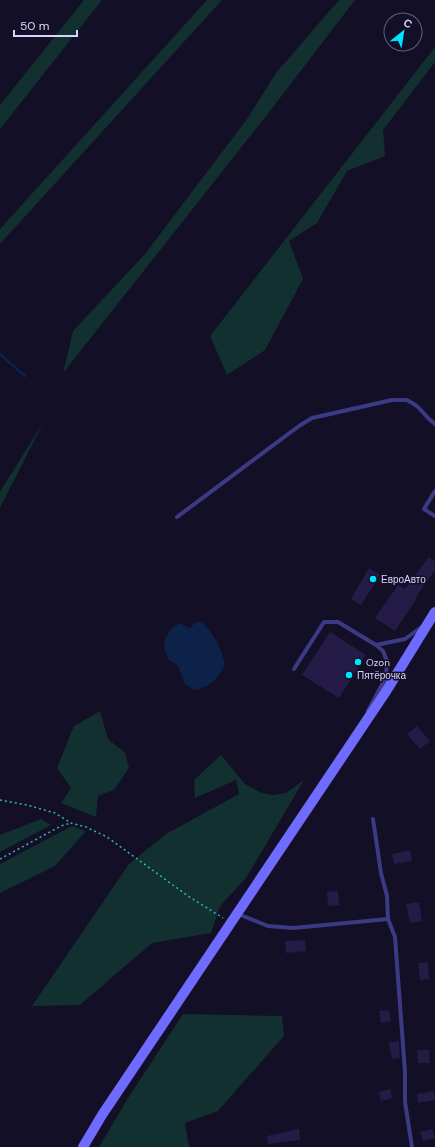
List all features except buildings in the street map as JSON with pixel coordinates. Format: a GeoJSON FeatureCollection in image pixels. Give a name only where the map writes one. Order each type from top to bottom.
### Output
{"type":"FeatureCollection","features":[{"type":"Feature","properties":{"kind":"main road"},"geometry":{"type":"LineString","coordinates":[[83,1147],[102,1115],[385,693],[435,612]]}},
{"type":"Feature","properties":{"kind":"lane"},"geometry":{"type":"LineString","coordinates":[[177,517],[299,426],[312,418],[392,400],[407,400],[417,406],[429,420],[435,424]]}},
{"type":"Feature","properties":{"kind":"lane"},"geometry":{"type":"LineString","coordinates":[[435,491],[424,509],[435,516]]}},
{"type":"Feature","properties":{"kind":"lane"},"geometry":{"type":"LineString","coordinates":[[376,645],[405,639],[423,626],[435,612]]}},
{"type":"Feature","properties":{"kind":"lane"},"geometry":{"type":"LineString","coordinates":[[294,669],[324,622],[338,622],[376,645],[383,651],[387,661],[386,677],[349,746]]}},
{"type":"Feature","properties":{"kind":"lane"},"geometry":{"type":"LineString","coordinates":[[373,819],[381,873],[388,896],[388,919],[395,937],[405,1072],[405,1102],[412,1147]]}},
{"type":"Feature","properties":{"kind":"lane"},"geometry":{"type":"LineString","coordinates":[[238,914],[268,926],[293,928],[388,919]]}},
{"type":"Feature","properties":{"kind":"path"},"geometry":{"type":"LineString","coordinates":[[0,800],[27,804],[55,814],[71,824],[86,827],[107,837],[188,896],[232,923]]}},
{"type":"Feature","properties":{"kind":"path"},"geometry":{"type":"LineString","coordinates":[[0,859],[61,826],[71,824]]}},
{"type":"Feature","properties":{"kind":"green space"},"geometry":{"type":"Polygon","coordinates":[[[84,0],[102,0],[0,129],[0,105],[84,0]]]}},
{"type":"Feature","properties":{"kind":"green space"},"geometry":{"type":"Polygon","coordinates":[[[207,0],[222,0],[0,244],[0,229],[207,0]]]}},
{"type":"Feature","properties":{"kind":"green space"},"geometry":{"type":"Polygon","coordinates":[[[339,0],[355,0],[270,111],[63,373],[73,331],[145,254],[247,119],[276,73],[339,0]]]}},
{"type":"Feature","properties":{"kind":"green space"},"geometry":{"type":"Polygon","coordinates":[[[435,47],[435,62],[383,130],[385,156],[347,171],[317,223],[289,241],[303,279],[265,350],[227,375],[210,336],[435,47]]]}},
{"type":"Feature","properties":{"kind":"green space"},"geometry":{"type":"Polygon","coordinates":[[[44,421],[0,508],[0,492],[44,421]]]}},
{"type":"Feature","properties":{"kind":"green space"},"geometry":{"type":"Polygon","coordinates":[[[100,711],[108,739],[125,753],[129,768],[114,790],[98,796],[96,817],[61,803],[71,788],[57,768],[74,726],[100,711]]]}},
{"type":"Feature","properties":{"kind":"green space"},"geometry":{"type":"Polygon","coordinates":[[[221,755],[245,784],[262,793],[273,795],[286,793],[304,780],[246,878],[220,906],[211,933],[152,943],[80,1005],[32,1006],[129,864],[166,834],[239,794],[236,780],[195,798],[194,780],[221,755]]]}},
{"type":"Feature","properties":{"kind":"green space"},"geometry":{"type":"Polygon","coordinates":[[[41,819],[51,825],[0,852],[0,835],[41,819]]]}},
{"type":"Feature","properties":{"kind":"green space"},"geometry":{"type":"Polygon","coordinates":[[[72,826],[86,831],[55,866],[0,893],[0,864],[72,826]]]}},
{"type":"Feature","properties":{"kind":"green space"},"geometry":{"type":"Polygon","coordinates":[[[183,1014],[282,1016],[284,1036],[218,1111],[185,1123],[189,1147],[99,1147],[128,1098],[183,1014]]]}},
{"type":"Feature","properties":{"kind":"water"},"geometry":{"type":"Polygon","coordinates":[[[196,622],[202,622],[214,637],[222,653],[225,665],[213,682],[205,687],[194,690],[185,684],[178,666],[168,659],[164,642],[172,628],[179,623],[190,628],[196,622]]]}},
{"type":"Feature","properties":{"kind":"waterway"},"geometry":{"type":"LineString","coordinates":[[0,354],[25,376]]}},
{"type":"Feature","properties":{"kind":"place","name":"ЕвроАвто"},"geometry":{"type":"Point","coordinates":[373,579]}},
{"type":"Feature","properties":{"kind":"place","name":"Ozon"},"geometry":{"type":"Point","coordinates":[358,662]}},
{"type":"Feature","properties":{"kind":"place","name":"Пятёрочка"},"geometry":{"type":"Point","coordinates":[349,675]}}]}
